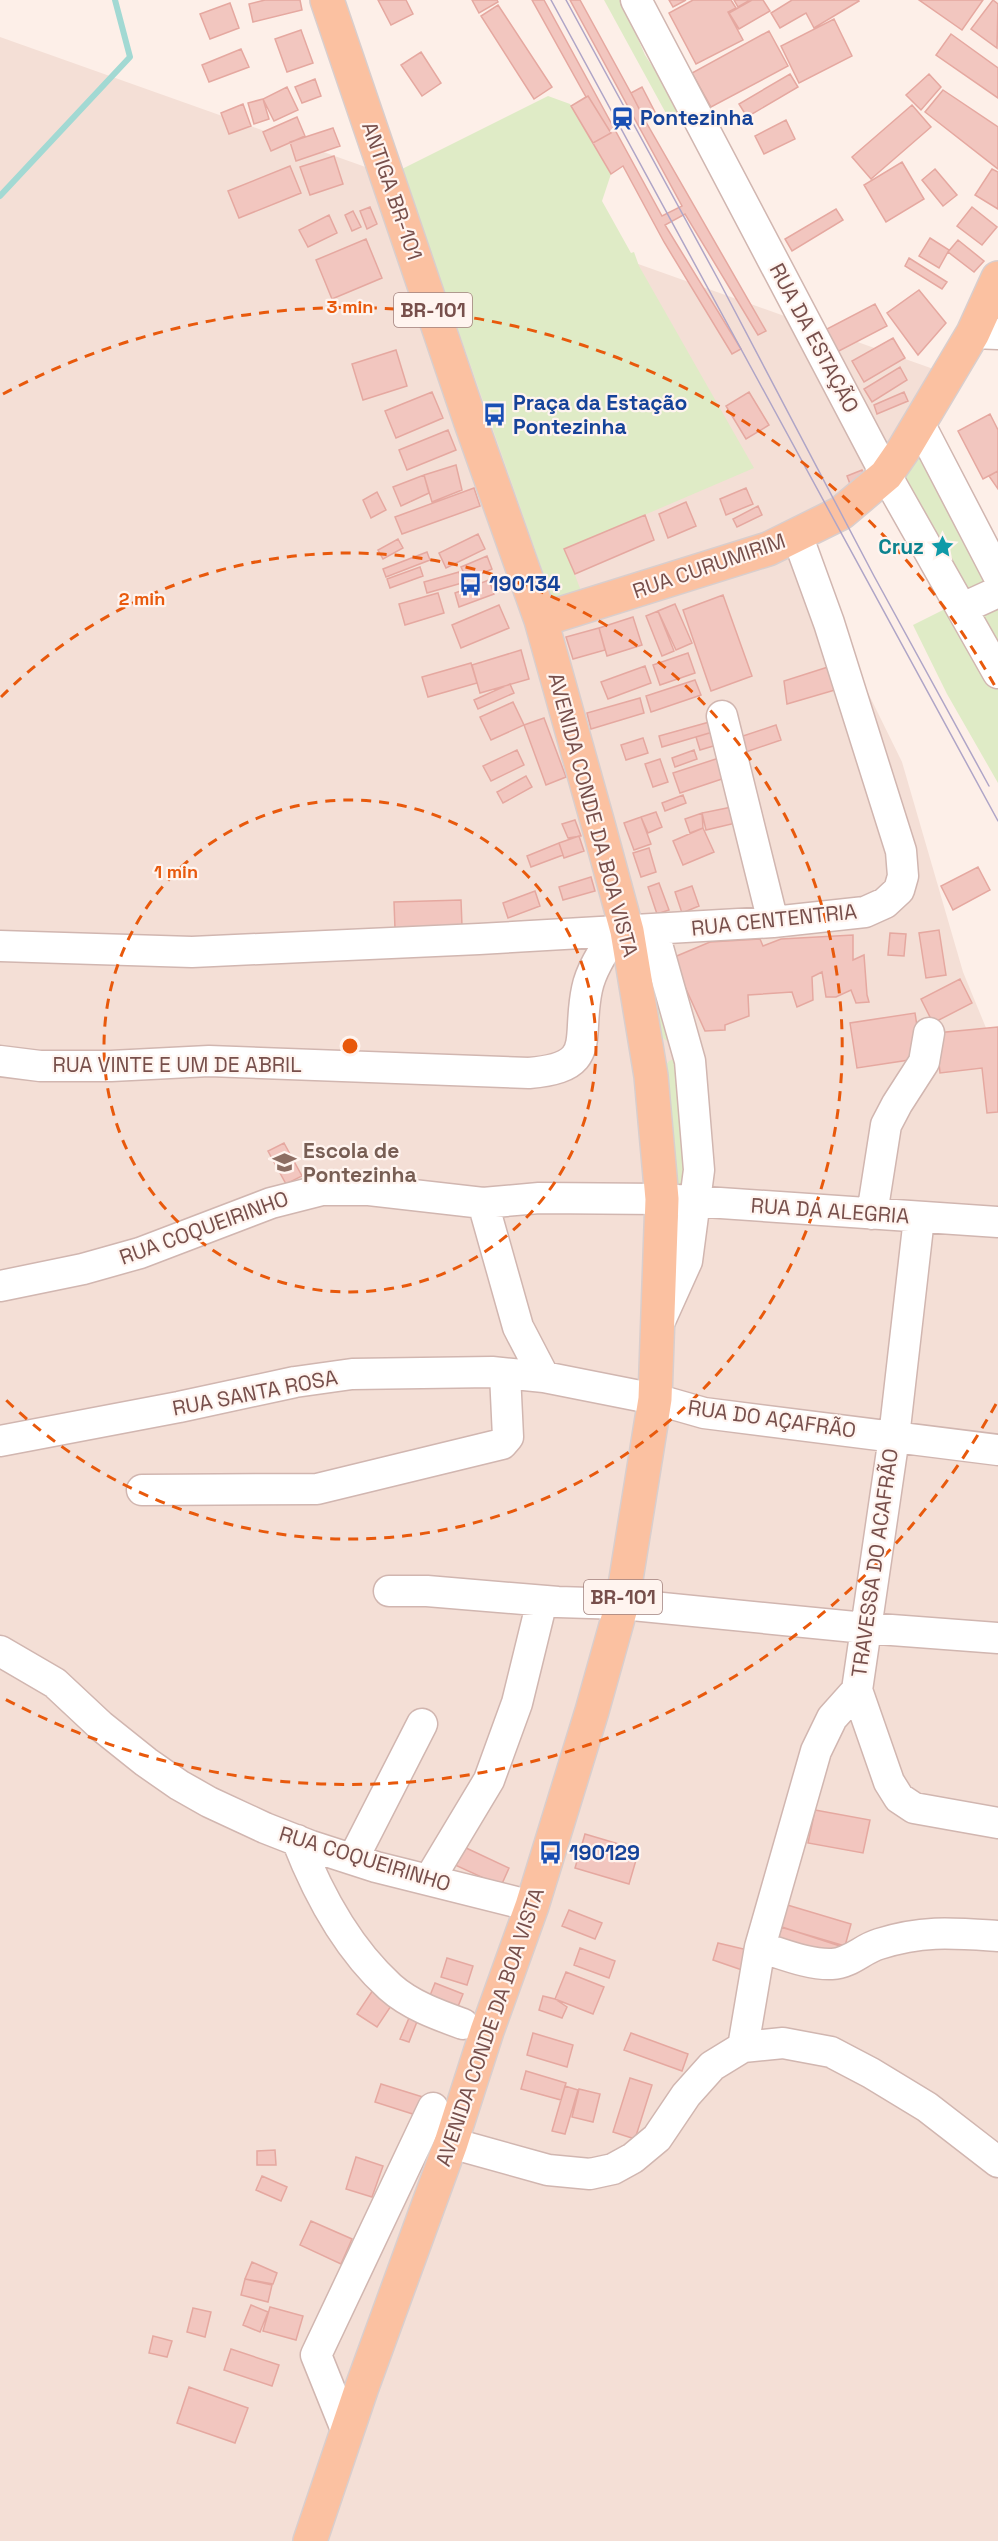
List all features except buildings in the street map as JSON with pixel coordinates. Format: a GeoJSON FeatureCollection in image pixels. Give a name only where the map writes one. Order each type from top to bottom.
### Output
{"type":"FeatureCollection","features":[{"type":"Feature","properties":{"kind":"main road","name":"ANTIGA BR-101"},"geometry":{"type":"LineString","coordinates":[[327,0],[471,423],[541,620]]}},
{"type":"Feature","properties":{"kind":"main road","name":"RUA CURUMIRIM"},"geometry":{"type":"LineString","coordinates":[[541,620],[768,549],[841,513],[886,475],[919,423],[985,334],[998,278]]}},
{"type":"Feature","properties":{"kind":"main road","name":"AVENIDA CONDE DA BOA VISTA"},"geometry":{"type":"LineString","coordinates":[[310,2541],[452,2143],[487,2031],[532,1906],[592,1711],[622,1604],[655,1399],[662,1199],[632,931],[541,620]]}},
{"type":"Feature","properties":{"kind":"street","name":"RUA DA ESTAÇÃO"},"geometry":{"type":"LineString","coordinates":[[636,0],[886,475],[998,673]]}},
{"type":"Feature","properties":{"kind":"street"},"geometry":{"type":"LineString","coordinates":[[919,423],[998,575]]}},
{"type":"Feature","properties":{"kind":"street","name":"RUA CENTENTRIA"},"geometry":{"type":"LineString","coordinates":[[0,946],[192,952],[632,931],[774,922],[865,912],[885,903],[899,890],[903,876],[901,851],[829,623],[797,535]]}},
{"type":"Feature","properties":{"kind":"street"},"geometry":{"type":"LineString","coordinates":[[963,608],[998,592]]}},
{"type":"Feature","properties":{"kind":"street"},"geometry":{"type":"LineString","coordinates":[[722,717],[774,922]]}},
{"type":"Feature","properties":{"kind":"street"},"geometry":{"type":"LineString","coordinates":[[632,931],[686,1046],[690,1061],[699,1170],[687,1261],[657,1328]]}},
{"type":"Feature","properties":{"kind":"street","name":"RUA VINTE E UM DE ABRIL"},"geometry":{"type":"LineString","coordinates":[[0,1061],[40,1066],[111,1066],[209,1061],[517,1072],[548,1071],[564,1067],[577,1056],[583,1038],[587,989],[602,954],[632,931]]}},
{"type":"Feature","properties":{"kind":"street"},"geometry":{"type":"LineString","coordinates":[[872,1214],[886,1125],[924,1062],[929,1033]]}},
{"type":"Feature","properties":{"kind":"street"},"geometry":{"type":"LineString","coordinates":[[646,1051],[686,1046]]}},
{"type":"Feature","properties":{"kind":"street","name":"RUA COQUEIRINHO"},"geometry":{"type":"LineString","coordinates":[[0,1286],[83,1269],[140,1253],[241,1213],[297,1194],[322,1190],[369,1190],[483,1203],[539,1198],[662,1199]]}},
{"type":"Feature","properties":{"kind":"street","name":"RUA DA ALEGRIA"},"geometry":{"type":"LineString","coordinates":[[662,1199],[998,1222]]}},
{"type":"Feature","properties":{"kind":"street"},"geometry":{"type":"LineString","coordinates":[[483,1203],[518,1327],[544,1377]]}},
{"type":"Feature","properties":{"kind":"street","name":"TRAVESSA DO ACAFRÃO"},"geometry":{"type":"LineString","coordinates":[[919,1218],[894,1437],[856,1690],[889,1782],[899,1798],[914,1808],[998,1823]]}},
{"type":"Feature","properties":{"kind":"street","name":"RUA SANTA ROSA"},"geometry":{"type":"LineString","coordinates":[[0,1441],[295,1382],[352,1374],[421,1372],[544,1377],[655,1399]]}},
{"type":"Feature","properties":{"kind":"street"},"geometry":{"type":"LineString","coordinates":[[142,1491],[317,1489],[502,1444],[508,1437],[505,1374]]}},
{"type":"Feature","properties":{"kind":"street","name":"RUA DO AÇAFRÃO"},"geometry":{"type":"LineString","coordinates":[[655,1399],[704,1413],[998,1450]]}},
{"type":"Feature","properties":{"kind":"street"},"geometry":{"type":"LineString","coordinates":[[389,1591],[427,1591],[542,1601],[622,1604],[865,1628],[998,1638]]}},
{"type":"Feature","properties":{"kind":"street"},"geometry":{"type":"LineString","coordinates":[[429,1880],[489,1780],[517,1703],[542,1601]]}},
{"type":"Feature","properties":{"kind":"street","name":"RUA COQUEIRINHO"},"geometry":{"type":"LineString","coordinates":[[0,1651],[55,1683],[101,1726],[179,1785],[246,1819],[297,1840],[353,1859],[532,1906]]}},
{"type":"Feature","properties":{"kind":"street"},"geometry":{"type":"LineString","coordinates":[[743,2047],[760,1947],[816,1751],[832,1718],[856,1690]]}},
{"type":"Feature","properties":{"kind":"street"},"geometry":{"type":"LineString","coordinates":[[353,1859],[422,1724]]}},
{"type":"Feature","properties":{"kind":"street"},"geometry":{"type":"LineString","coordinates":[[297,1840],[315,1885],[358,1953],[391,1988],[429,2012],[463,2024]]}},
{"type":"Feature","properties":{"kind":"street"},"geometry":{"type":"LineString","coordinates":[[760,1947],[805,1960],[830,1964],[851,1959],[868,1948],[897,1938],[936,1932],[998,1936]]}},
{"type":"Feature","properties":{"kind":"street"},"geometry":{"type":"LineString","coordinates":[[452,2143],[548,2170],[590,2174],[613,2169],[633,2158],[657,2138],[686,2095],[712,2066],[743,2047],[783,2043],[831,2052],[927,2107],[998,2162]]}},
{"type":"Feature","properties":{"kind":"street"},"geometry":{"type":"LineString","coordinates":[[347,2432],[316,2355],[433,2108]]}},
{"type":"Feature","properties":{"kind":"shaded area"},"geometry":{"type":"Polygon","coordinates":[[[0,37],[939,371],[863,493],[788,530],[902,762],[963,972],[998,1057],[998,2541],[0,2541],[0,37]]]}},
{"type":"Feature","properties":{"kind":"green space"},"geometry":{"type":"Polygon","coordinates":[[[604,0],[621,0],[645,55],[683,113],[668,117],[604,0]]]}},
{"type":"Feature","properties":{"kind":"green space"},"geometry":{"type":"Polygon","coordinates":[[[548,96],[570,104],[611,174],[602,201],[631,253],[634,252],[639,266],[754,468],[565,549],[581,591],[553,601],[402,169],[548,96]]]}},
{"type":"Feature","properties":{"kind":"green space"},"geometry":{"type":"Polygon","coordinates":[[[929,446],[998,552],[998,661],[901,481],[929,446]]]}},
{"type":"Feature","properties":{"kind":"green space"},"geometry":{"type":"Polygon","coordinates":[[[949,607],[998,686],[998,783],[947,694],[913,625],[949,607]]]}},
{"type":"Feature","properties":{"kind":"green space"},"geometry":{"type":"Polygon","coordinates":[[[651,958],[670,1038],[667,1041],[660,1036],[651,958]]]}},
{"type":"Feature","properties":{"kind":"green space"},"geometry":{"type":"Polygon","coordinates":[[[674,1059],[677,1061],[686,1186],[678,1186],[676,1181],[666,1065],[674,1059]]]}},
{"type":"Feature","properties":{"kind":"waterway"},"geometry":{"type":"LineString","coordinates":[[0,196],[130,57],[115,0]]}},
{"type":"Feature","properties":{"kind":"tram line"},"geometry":{"type":"LineString","coordinates":[[551,0],[998,821]]}},
{"type":"Feature","properties":{"kind":"tram line"},"geometry":{"type":"LineString","coordinates":[[566,0],[989,786]]}},
{"type":"Feature","properties":{"kind":"place","name":"Pontezinha"},"geometry":{"type":"Point","coordinates":[622,118]}},
{"type":"Feature","properties":{"kind":"place","name":"Praça da Estação Pontezinha"},"geometry":{"type":"Point","coordinates":[495,415]}},
{"type":"Feature","properties":{"kind":"place","name":"Cruz"},"geometry":{"type":"Point","coordinates":[942,547]}},
{"type":"Feature","properties":{"kind":"place","name":"190134"},"geometry":{"type":"Point","coordinates":[471,584]}},
{"type":"Feature","properties":{"kind":"place","name":"Escola de Pontezinha"},"geometry":{"type":"Point","coordinates":[285,1163]}},
{"type":"Feature","properties":{"kind":"place","name":"190129"},"geometry":{"type":"Point","coordinates":[551,1853]}}]}
